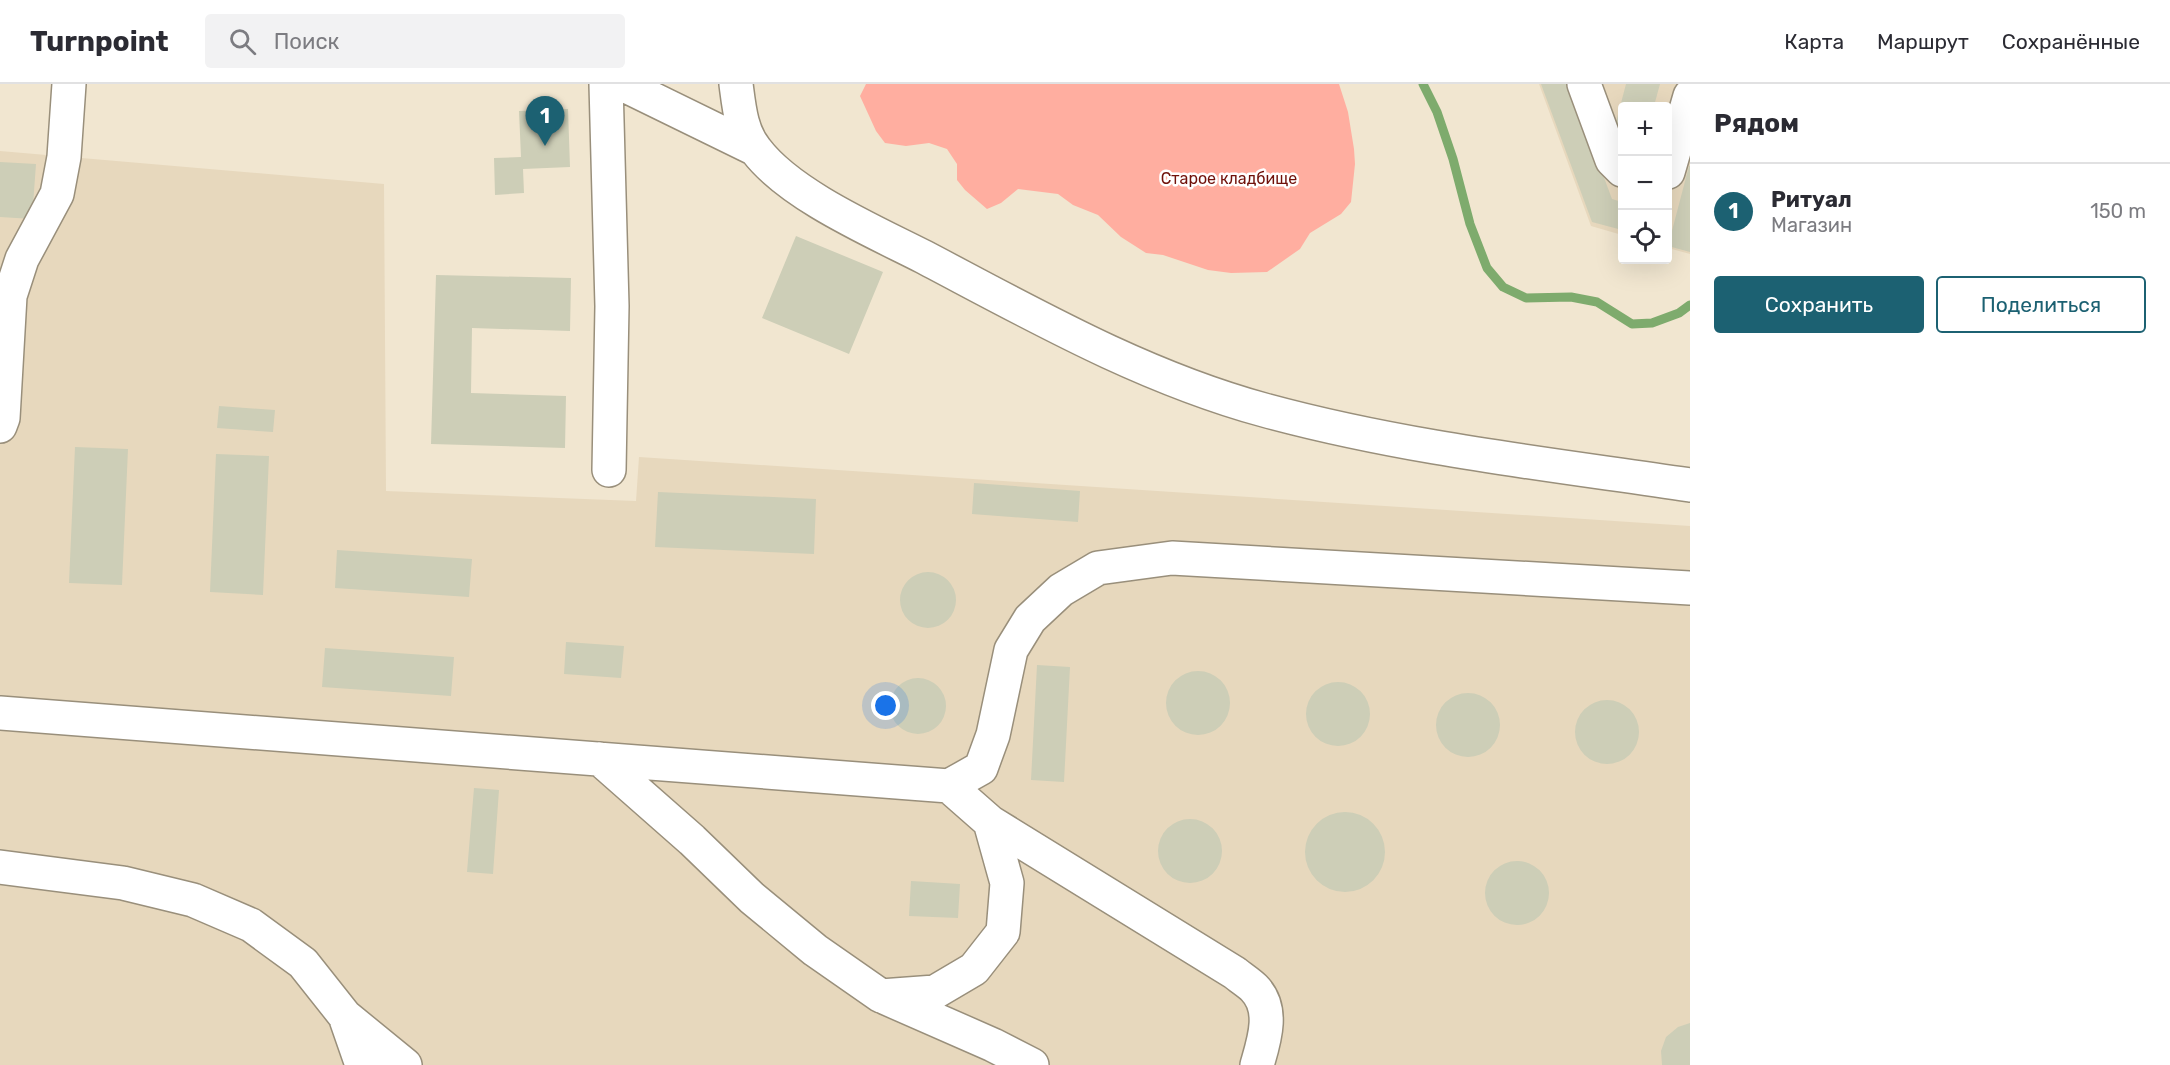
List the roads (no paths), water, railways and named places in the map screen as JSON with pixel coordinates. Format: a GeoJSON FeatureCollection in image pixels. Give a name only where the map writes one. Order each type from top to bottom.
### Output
{"type":"FeatureCollection","features":[{"type":"Feature","properties":{"kind":"street"},"geometry":{"type":"LineString","coordinates":[[0,426],[3,418],[10,296],[22,259],[57,194],[64,157],[69,84]]}},
{"type":"Feature","properties":{"kind":"street"},"geometry":{"type":"LineString","coordinates":[[609,470],[612,306],[623,84],[755,149]]}},
{"type":"Feature","properties":{"kind":"street"},"geometry":{"type":"LineString","coordinates":[[736,84],[740,117],[755,149],[785,180],[842,215],[1069,334],[1162,376],[1262,410],[1373,437],[1690,485]]}},
{"type":"Feature","properties":{"kind":"street"},"geometry":{"type":"LineString","coordinates":[[1584,84],[1612,160],[1618,165]]}},
{"type":"Feature","properties":{"kind":"street"},"geometry":{"type":"LineString","coordinates":[[1597,118],[1606,84]]}},
{"type":"Feature","properties":{"kind":"street"},"geometry":{"type":"LineString","coordinates":[[1672,158],[1690,96]]}},
{"type":"Feature","properties":{"kind":"street"},"geometry":{"type":"LineString","coordinates":[[0,713],[949,786],[981,768],[993,735],[1011,650],[1030,619],[1061,591],[1098,568],[1172,558],[1690,588]]}},
{"type":"Feature","properties":{"kind":"street"},"geometry":{"type":"LineString","coordinates":[[600,759],[692,840],[752,898],[815,950],[881,996],[993,1045],[1032,1065]]}},
{"type":"Feature","properties":{"kind":"street"},"geometry":{"type":"LineString","coordinates":[[949,786],[990,822],[1235,973],[1256,989],[1266,1010],[1266,1035],[1257,1065]]}},
{"type":"Feature","properties":{"kind":"street"},"geometry":{"type":"LineString","coordinates":[[881,996],[935,992],[974,969],[1003,932],[1007,884],[990,822]]}},
{"type":"Feature","properties":{"kind":"street"},"geometry":{"type":"LineString","coordinates":[[0,867],[123,884],[193,900],[251,925],[303,963],[345,1016],[405,1065]]}},
{"type":"Feature","properties":{"kind":"street"},"geometry":{"type":"LineString","coordinates":[[345,1016],[362,1065]]}},
{"type":"Feature","properties":{"kind":"waterway"},"geometry":{"type":"LineString","coordinates":[[1423,84],[1437,112],[1453,159],[1470,224],[1487,268],[1503,287],[1526,298],[1571,297],[1597,302],[1632,324],[1652,323],[1679,313],[1690,305]]}},
{"type":"Feature","properties":{"kind":"place","name":"Ритуал"},"geometry":{"type":"Point","coordinates":[545,146]}},
{"type":"Feature","properties":{"kind":"park label","name":"Старое кладбище"},"geometry":{"type":"Point","coordinates":[1229,178]}}]}
